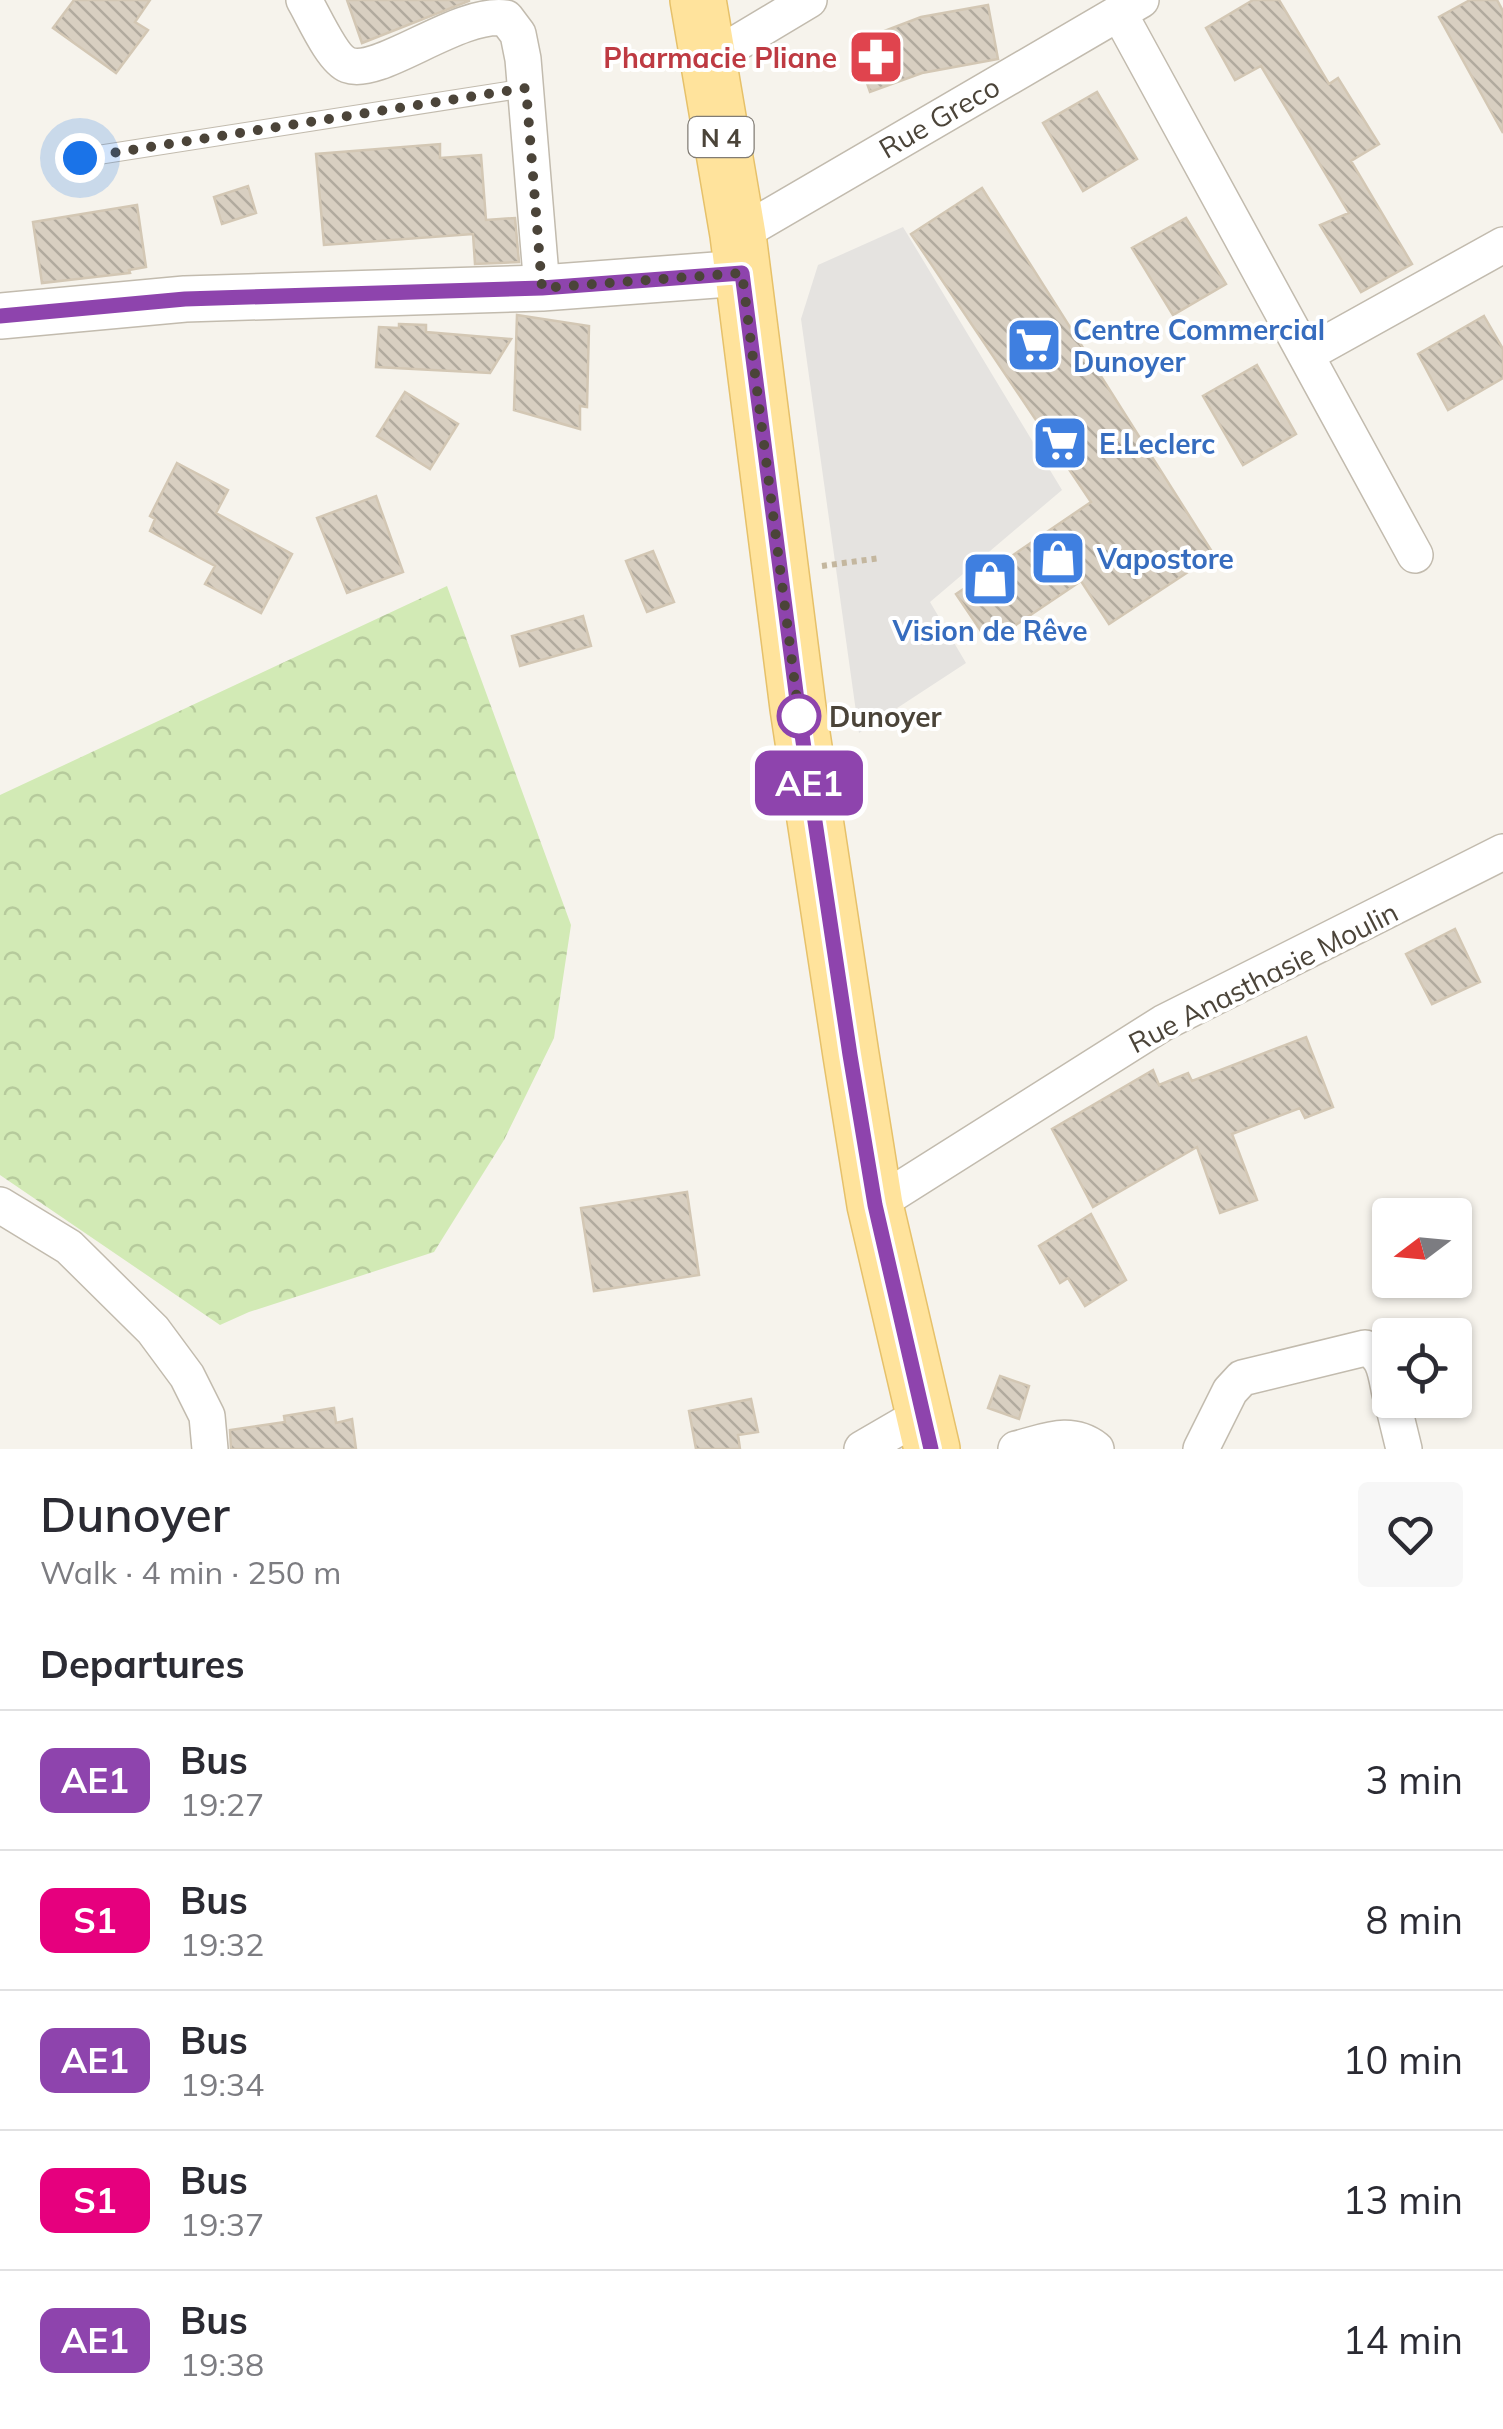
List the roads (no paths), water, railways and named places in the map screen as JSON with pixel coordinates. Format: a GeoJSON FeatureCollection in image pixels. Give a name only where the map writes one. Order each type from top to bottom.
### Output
{"type":"FeatureCollection","features":[{"type":"Feature","properties":{"kind":"main road","name":"N 4"},"geometry":{"type":"LineString","coordinates":[[698,0],[740,254],[798,708],[875,1205],[928,1431]]}},
{"type":"Feature","properties":{"kind":"street"},"geometry":{"type":"LineString","coordinates":[[304,0],[336,55],[348,65],[368,66],[470,21],[490,16],[506,18],[518,34],[526,88],[542,288]]}},
{"type":"Feature","properties":{"kind":"street"},"geometry":{"type":"LineString","coordinates":[[707,60],[806,1]]}},
{"type":"Feature","properties":{"kind":"street"},"geometry":{"type":"LineString","coordinates":[[1130,6],[1307,354],[1415,554]]}},
{"type":"Feature","properties":{"kind":"street","name":"Rue Greco"},"geometry":{"type":"LineString","coordinates":[[740,254],[1130,6]]}},
{"type":"Feature","properties":{"kind":"street"},"geometry":{"type":"LineString","coordinates":[[1307,354],[1503,245]]}},
{"type":"Feature","properties":{"kind":"street"},"geometry":{"type":"LineString","coordinates":[[0,316],[185,299],[542,288],[740,254]]}},
{"type":"Feature","properties":{"kind":"street","name":"Rue Anasthasie Moulin"},"geometry":{"type":"LineString","coordinates":[[875,1205],[1164,1023],[1503,852]]}},
{"type":"Feature","properties":{"kind":"street"},"geometry":{"type":"LineString","coordinates":[[0,1206],[70,1248],[153,1330],[187,1376],[207,1416],[210,1449]]}},
{"type":"Feature","properties":{"kind":"street"},"geometry":{"type":"LineString","coordinates":[[1201,1449],[1230,1391],[1242,1378],[1365,1348],[1372,1350]]}},
{"type":"Feature","properties":{"kind":"street"},"geometry":{"type":"LineString","coordinates":[[1396,1418],[1404,1449]]}},
{"type":"Feature","properties":{"kind":"street"},"geometry":{"type":"LineString","coordinates":[[862,1449],[928,1431]]}},
{"type":"Feature","properties":{"kind":"street"},"geometry":{"type":"LineString","coordinates":[[1016,1449],[1062,1438],[1082,1439],[1096,1449]]}},
{"type":"Feature","properties":{"kind":"lane"},"geometry":{"type":"LineString","coordinates":[[80,158],[526,88]]}},
{"type":"Feature","properties":{"kind":"place","name":"Pharmacie Pliane"},"geometry":{"type":"Point","coordinates":[876,57]}},
{"type":"Feature","properties":{"kind":"place","name":"Centre Commercial Dunoyer"},"geometry":{"type":"Point","coordinates":[1034,345]}},
{"type":"Feature","properties":{"kind":"place","name":"E.Leclerc"},"geometry":{"type":"Point","coordinates":[1060,443]}},
{"type":"Feature","properties":{"kind":"place","name":"Vapostore"},"geometry":{"type":"Point","coordinates":[1058,558]}},
{"type":"Feature","properties":{"kind":"place","name":"Vision de Rêve"},"geometry":{"type":"Point","coordinates":[990,579]}},
{"type":"Feature","properties":{"kind":"place","name":"Dunoyer"},"geometry":{"type":"Point","coordinates":[799,716]}}]}
